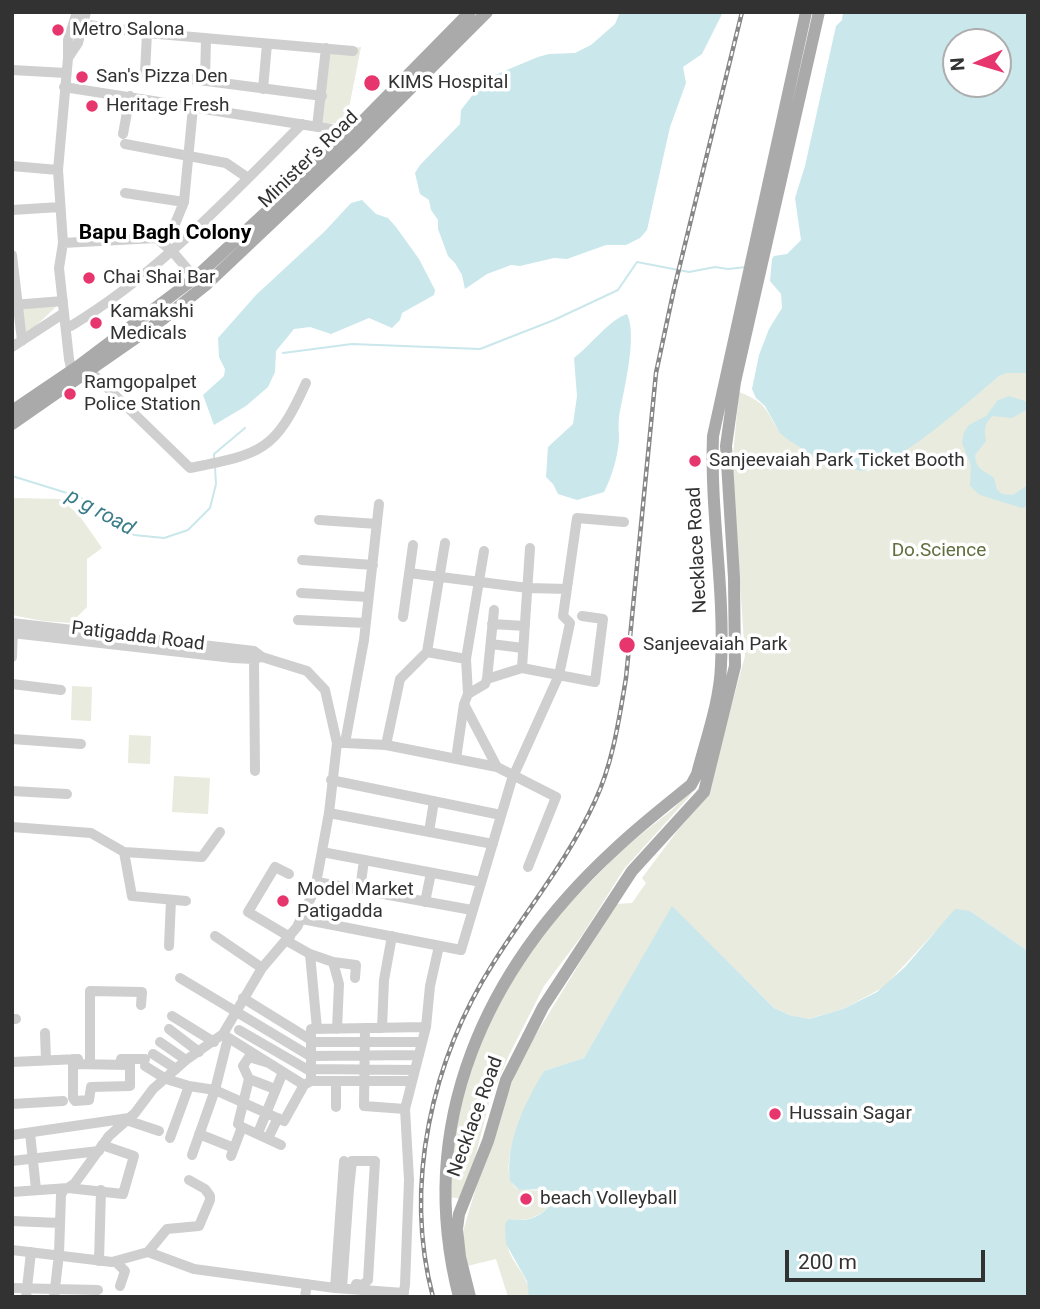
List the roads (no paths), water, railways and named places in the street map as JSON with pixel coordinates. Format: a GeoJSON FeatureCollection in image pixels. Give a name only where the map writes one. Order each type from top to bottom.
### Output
{"type":"FeatureCollection","features":[{"type":"Feature","properties":{"kind":"main road","name":"Minister's Road"},"geometry":{"type":"LineString","coordinates":[[12,424],[195,278],[348,143],[470,12]]}},
{"type":"Feature","properties":{"kind":"main road","name":"Minister's Road"},"geometry":{"type":"LineString","coordinates":[[12,411],[79,373],[163,319],[207,284],[348,143],[487,12]]}},
{"type":"Feature","properties":{"kind":"main road","name":"Necklace Road"},"geometry":{"type":"LineString","coordinates":[[459,1297],[453,1273],[444,1196],[448,1145],[460,1084],[472,1049],[504,982],[542,927],[614,850],[691,785],[697,774],[728,666],[712,444],[760,245],[806,12]]}},
{"type":"Feature","properties":{"kind":"main road","name":"Necklace Road"},"geometry":{"type":"LineString","coordinates":[[760,245],[819,12]]}},
{"type":"Feature","properties":{"kind":"main road","name":"Necklace Road"},"geometry":{"type":"LineString","coordinates":[[470,1297],[460,1257],[457,1229],[506,1080],[543,1007],[632,871],[704,792],[728,666],[734,578],[726,446],[752,281]]}},
{"type":"Feature","properties":{"kind":"main road"},"geometry":{"type":"LineString","coordinates":[[712,444],[726,446]]}},
{"type":"Feature","properties":{"kind":"main road"},"geometry":{"type":"LineString","coordinates":[[691,785],[704,792]]}},
{"type":"Feature","properties":{"kind":"main road"},"geometry":{"type":"LineString","coordinates":[[446,1213],[460,1214]]}},
{"type":"Feature","properties":{"kind":"street"},"geometry":{"type":"LineString","coordinates":[[77,12],[68,40],[58,170],[63,243],[60,268],[64,313],[79,373],[190,468],[239,458],[266,447],[291,416],[306,383]]}},
{"type":"Feature","properties":{"kind":"street"},"geometry":{"type":"LineString","coordinates":[[68,58],[78,43],[86,12]]}},
{"type":"Feature","properties":{"kind":"street"},"geometry":{"type":"LineString","coordinates":[[82,24],[148,33],[353,51]]}},
{"type":"Feature","properties":{"kind":"street"},"geometry":{"type":"LineString","coordinates":[[148,33],[145,74],[322,96]]}},
{"type":"Feature","properties":{"kind":"street"},"geometry":{"type":"LineString","coordinates":[[205,81],[206,38]]}},
{"type":"Feature","properties":{"kind":"street"},"geometry":{"type":"LineString","coordinates":[[262,89],[267,44]]}},
{"type":"Feature","properties":{"kind":"street"},"geometry":{"type":"LineString","coordinates":[[317,127],[327,48]]}},
{"type":"Feature","properties":{"kind":"street"},"geometry":{"type":"LineString","coordinates":[[12,70],[66,73]]}},
{"type":"Feature","properties":{"kind":"street"},"geometry":{"type":"LineString","coordinates":[[64,87],[331,129],[348,143]]}},
{"type":"Feature","properties":{"kind":"street"},"geometry":{"type":"LineString","coordinates":[[131,96],[124,139],[187,156],[226,163],[248,178]]}},
{"type":"Feature","properties":{"kind":"street"},"geometry":{"type":"LineString","coordinates":[[63,243],[159,239],[176,225],[184,202],[193,107]]}},
{"type":"Feature","properties":{"kind":"street"},"geometry":{"type":"LineString","coordinates":[[71,326],[172,251],[302,124]]}},
{"type":"Feature","properties":{"kind":"street"},"geometry":{"type":"LineString","coordinates":[[12,166],[58,170]]}},
{"type":"Feature","properties":{"kind":"street"},"geometry":{"type":"LineString","coordinates":[[125,193],[184,202]]}},
{"type":"Feature","properties":{"kind":"street"},"geometry":{"type":"LineString","coordinates":[[12,210],[60,207]]}},
{"type":"Feature","properties":{"kind":"street"},"geometry":{"type":"LineString","coordinates":[[176,225],[188,236]]}},
{"type":"Feature","properties":{"kind":"street"},"geometry":{"type":"LineString","coordinates":[[159,239],[195,278]]}},
{"type":"Feature","properties":{"kind":"street"},"geometry":{"type":"LineString","coordinates":[[12,255],[17,344],[64,313]]}},
{"type":"Feature","properties":{"kind":"street"},"geometry":{"type":"LineString","coordinates":[[61,257],[65,267],[79,373]]}},
{"type":"Feature","properties":{"kind":"street"},"geometry":{"type":"LineString","coordinates":[[14,305],[63,301]]}},
{"type":"Feature","properties":{"kind":"street"},"geometry":{"type":"LineString","coordinates":[[192,1155],[215,1090],[235,1011],[262,968],[302,919],[317,882],[329,813],[331,780],[366,623],[379,504]]}},
{"type":"Feature","properties":{"kind":"street"},"geometry":{"type":"LineString","coordinates":[[302,919],[461,950],[514,774],[559,675],[570,622],[563,616],[577,518],[624,522]]}},
{"type":"Feature","properties":{"kind":"street"},"geometry":{"type":"LineString","coordinates":[[319,520],[377,524]]}},
{"type":"Feature","properties":{"kind":"street"},"geometry":{"type":"LineString","coordinates":[[386,746],[400,679],[427,652],[445,542]]}},
{"type":"Feature","properties":{"kind":"street"},"geometry":{"type":"LineString","coordinates":[[403,617],[413,545]]}},
{"type":"Feature","properties":{"kind":"street"},"geometry":{"type":"LineString","coordinates":[[522,668],[530,548]]}},
{"type":"Feature","properties":{"kind":"street"},"geometry":{"type":"LineString","coordinates":[[456,759],[466,699],[466,659],[484,551]]}},
{"type":"Feature","properties":{"kind":"street"},"geometry":{"type":"LineString","coordinates":[[302,560],[373,565]]}},
{"type":"Feature","properties":{"kind":"street"},"geometry":{"type":"LineString","coordinates":[[409,573],[528,588],[567,589]]}},
{"type":"Feature","properties":{"kind":"street"},"geometry":{"type":"LineString","coordinates":[[301,593],[368,597]]}},
{"type":"Feature","properties":{"kind":"street"},"geometry":{"type":"LineString","coordinates":[[466,699],[485,684],[487,679],[494,610]]}},
{"type":"Feature","properties":{"kind":"street"},"geometry":{"type":"LineString","coordinates":[[487,679],[522,668],[595,682],[603,619],[582,617]]}},
{"type":"Feature","properties":{"kind":"street"},"geometry":{"type":"LineString","coordinates":[[298,620],[366,623]]}},
{"type":"Feature","properties":{"kind":"street"},"geometry":{"type":"LineString","coordinates":[[492,624],[525,626]]}},
{"type":"Feature","properties":{"kind":"street"},"geometry":{"type":"LineString","coordinates":[[12,657],[13,628]]}},
{"type":"Feature","properties":{"kind":"street","name":"Patigadda Road"},"geometry":{"type":"LineString","coordinates":[[13,628],[167,646],[254,651],[258,658],[297,666],[307,671],[325,690],[341,743]]}},
{"type":"Feature","properties":{"kind":"street"},"geometry":{"type":"LineString","coordinates":[[491,645],[523,648]]}},
{"type":"Feature","properties":{"kind":"street"},"geometry":{"type":"LineString","coordinates":[[427,652],[466,659]]}},
{"type":"Feature","properties":{"kind":"street"},"geometry":{"type":"LineString","coordinates":[[254,771],[258,658]]}},
{"type":"Feature","properties":{"kind":"street"},"geometry":{"type":"LineString","coordinates":[[12,684],[61,690]]}},
{"type":"Feature","properties":{"kind":"street"},"geometry":{"type":"LineString","coordinates":[[466,699],[497,767]]}},
{"type":"Feature","properties":{"kind":"street"},"geometry":{"type":"LineString","coordinates":[[12,739],[81,744]]}},
{"type":"Feature","properties":{"kind":"street"},"geometry":{"type":"LineString","coordinates":[[341,743],[386,746],[497,767],[555,797],[528,867]]}},
{"type":"Feature","properties":{"kind":"street"},"geometry":{"type":"LineString","coordinates":[[331,780],[501,815]]}},
{"type":"Feature","properties":{"kind":"street"},"geometry":{"type":"LineString","coordinates":[[12,791],[67,794]]}},
{"type":"Feature","properties":{"kind":"street"},"geometry":{"type":"LineString","coordinates":[[429,832],[434,801]]}},
{"type":"Feature","properties":{"kind":"street"},"geometry":{"type":"LineString","coordinates":[[329,813],[493,844]]}},
{"type":"Feature","properties":{"kind":"street"},"geometry":{"type":"LineString","coordinates":[[12,827],[91,833],[124,852],[202,857],[220,832]]}},
{"type":"Feature","properties":{"kind":"street"},"geometry":{"type":"LineString","coordinates":[[124,852],[132,896],[186,901]]}},
{"type":"Feature","properties":{"kind":"street"},"geometry":{"type":"LineString","coordinates":[[322,852],[481,882]]}},
{"type":"Feature","properties":{"kind":"street"},"geometry":{"type":"LineString","coordinates":[[360,890],[364,860]]}},
{"type":"Feature","properties":{"kind":"street"},"geometry":{"type":"LineString","coordinates":[[289,874],[275,867],[248,912],[310,954],[333,962],[356,965],[355,978]]}},
{"type":"Feature","properties":{"kind":"street"},"geometry":{"type":"LineString","coordinates":[[425,902],[431,873]]}},
{"type":"Feature","properties":{"kind":"street"},"geometry":{"type":"LineString","coordinates":[[317,882],[472,910]]}},
{"type":"Feature","properties":{"kind":"street"},"geometry":{"type":"LineString","coordinates":[[169,946],[171,900]]}},
{"type":"Feature","properties":{"kind":"street"},"geometry":{"type":"LineString","coordinates":[[215,936],[262,968]]}},
{"type":"Feature","properties":{"kind":"street"},"geometry":{"type":"LineString","coordinates":[[382,1028],[384,981],[392,936]]}},
{"type":"Feature","properties":{"kind":"street"},"geometry":{"type":"LineString","coordinates":[[340,1286],[356,1293],[403,1295],[409,1180],[405,1109],[426,1027],[430,986],[439,946]]}},
{"type":"Feature","properties":{"kind":"street"},"geometry":{"type":"LineString","coordinates":[[310,954],[317,1029]]}},
{"type":"Feature","properties":{"kind":"street"},"geometry":{"type":"LineString","coordinates":[[333,962],[339,984],[336,1107]]}},
{"type":"Feature","properties":{"kind":"street"},"geometry":{"type":"LineString","coordinates":[[180,978],[310,1056],[419,1055]]}},
{"type":"Feature","properties":{"kind":"street"},"geometry":{"type":"LineString","coordinates":[[90,1059],[90,991],[142,992],[141,1005]]}},
{"type":"Feature","properties":{"kind":"street"},"geometry":{"type":"LineString","coordinates":[[243,998],[311,1041],[422,1042]]}},
{"type":"Feature","properties":{"kind":"street"},"geometry":{"type":"LineString","coordinates":[[172,1016],[214,1042]]}},
{"type":"Feature","properties":{"kind":"street"},"geometry":{"type":"LineString","coordinates":[[54,1293],[59,1254],[61,1195],[75,1183],[101,1148],[153,1089],[186,1060],[239,1030],[246,1018]]}},
{"type":"Feature","properties":{"kind":"street"},"geometry":{"type":"LineString","coordinates":[[148,1060],[166,1079],[189,1087],[215,1090],[284,1121],[309,1076],[311,1029],[426,1027]]}},
{"type":"Feature","properties":{"kind":"street"},"geometry":{"type":"LineString","coordinates":[[365,1028],[364,1106],[405,1109]]}},
{"type":"Feature","properties":{"kind":"street"},"geometry":{"type":"LineString","coordinates":[[393,1028],[393,1082]]}},
{"type":"Feature","properties":{"kind":"street"},"geometry":{"type":"LineString","coordinates":[[169,1029],[199,1052]]}},
{"type":"Feature","properties":{"kind":"street"},"geometry":{"type":"LineString","coordinates":[[239,1030],[287,1057],[309,1076]]}},
{"type":"Feature","properties":{"kind":"street"},"geometry":{"type":"LineString","coordinates":[[256,1055],[270,1032]]}},
{"type":"Feature","properties":{"kind":"street"},"geometry":{"type":"LineString","coordinates":[[45,1033],[46,1060]]}},
{"type":"Feature","properties":{"kind":"street"},"geometry":{"type":"LineString","coordinates":[[228,1037],[281,1071],[337,1081],[410,1082]]}},
{"type":"Feature","properties":{"kind":"street"},"geometry":{"type":"LineString","coordinates":[[160,1042],[186,1060]]}},
{"type":"Feature","properties":{"kind":"street"},"geometry":{"type":"LineString","coordinates":[[263,1136],[266,1112],[281,1071],[294,1046]]}},
{"type":"Feature","properties":{"kind":"street"},"geometry":{"type":"LineString","coordinates":[[269,1063],[249,1057],[243,1066],[249,1079],[238,1124],[281,1144]]}},
{"type":"Feature","properties":{"kind":"street"},"geometry":{"type":"LineString","coordinates":[[73,1061],[90,1059],[130,1062]]}},
{"type":"Feature","properties":{"kind":"street"},"geometry":{"type":"LineString","coordinates":[[12,1062],[148,1060],[176,1069]]}},
{"type":"Feature","properties":{"kind":"street"},"geometry":{"type":"LineString","coordinates":[[73,1061],[75,1101],[89,1100],[91,1087],[130,1087],[130,1062]]}},
{"type":"Feature","properties":{"kind":"street"},"geometry":{"type":"LineString","coordinates":[[309,1076],[338,1069],[414,1070]]}},
{"type":"Feature","properties":{"kind":"street"},"geometry":{"type":"LineString","coordinates":[[249,1079],[275,1089]]}},
{"type":"Feature","properties":{"kind":"street"},"geometry":{"type":"LineString","coordinates":[[170,1138],[189,1087]]}},
{"type":"Feature","properties":{"kind":"street"},"geometry":{"type":"LineString","coordinates":[[12,1104],[63,1101]]}},
{"type":"Feature","properties":{"kind":"street"},"geometry":{"type":"LineString","coordinates":[[263,1136],[278,1118]]}},
{"type":"Feature","properties":{"kind":"street"},"geometry":{"type":"LineString","coordinates":[[12,1135],[127,1119],[159,1131]]}},
{"type":"Feature","properties":{"kind":"street"},"geometry":{"type":"LineString","coordinates":[[199,1134],[232,1152],[242,1127]]}},
{"type":"Feature","properties":{"kind":"street"},"geometry":{"type":"LineString","coordinates":[[30,1133],[36,1189]]}},
{"type":"Feature","properties":{"kind":"street"},"geometry":{"type":"LineString","coordinates":[[12,1161],[101,1148],[134,1156],[123,1194],[66,1188],[12,1192]]}},
{"type":"Feature","properties":{"kind":"street"},"geometry":{"type":"LineString","coordinates":[[340,1286],[346,1189],[344,1161]]}},
{"type":"Feature","properties":{"kind":"street"},"geometry":{"type":"LineString","coordinates":[[148,1252],[194,1269],[307,1284],[363,1284],[368,1280],[375,1161],[352,1161],[346,1189]]}},
{"type":"Feature","properties":{"kind":"street"},"geometry":{"type":"LineString","coordinates":[[12,1250],[116,1262],[148,1252],[167,1229],[201,1224],[210,1196],[205,1189],[189,1180]]}},
{"type":"Feature","properties":{"kind":"street"},"geometry":{"type":"LineString","coordinates":[[99,1261],[101,1190]]}},
{"type":"Feature","properties":{"kind":"street"},"geometry":{"type":"LineString","coordinates":[[12,1221],[60,1223]]}},
{"type":"Feature","properties":{"kind":"street"},"geometry":{"type":"LineString","coordinates":[[27,1293],[31,1252]]}},
{"type":"Feature","properties":{"kind":"street"},"geometry":{"type":"LineString","coordinates":[[116,1262],[125,1271],[120,1286]]}},
{"type":"Feature","properties":{"kind":"street"},"geometry":{"type":"LineString","coordinates":[[305,1297],[307,1284]]}},
{"type":"Feature","properties":{"kind":"street"},"geometry":{"type":"LineString","coordinates":[[12,1288],[27,1293],[98,1290]]}},
{"type":"Feature","properties":{"kind":"water"},"geometry":{"type":"Polygon","coordinates":[[[620,12],[723,12],[702,54],[683,67],[686,83],[670,127],[647,230],[640,238],[626,245],[606,245],[567,259],[554,258],[520,266],[511,265],[487,274],[465,289],[462,275],[448,256],[429,200],[420,194],[415,173],[460,124],[461,110],[485,79],[538,57],[575,53],[591,45],[615,24],[620,12]]]}},
{"type":"Feature","properties":{"kind":"water"},"geometry":{"type":"Polygon","coordinates":[[[843,12],[1028,12],[1028,373],[1007,373],[999,376],[913,446],[876,467],[861,471],[819,459],[787,439],[780,433],[752,389],[759,355],[769,329],[782,308],[781,294],[770,281],[772,259],[774,256],[787,254],[801,240],[795,198],[805,166],[836,26],[842,20],[843,12]]]}},
{"type":"Feature","properties":{"kind":"water"},"geometry":{"type":"Polygon","coordinates":[[[362,200],[376,214],[388,218],[396,227],[419,259],[435,290],[434,295],[402,313],[400,320],[392,328],[369,318],[331,334],[310,327],[294,329],[276,351],[275,372],[268,387],[246,406],[214,425],[203,395],[224,376],[218,338],[256,295],[351,203],[362,200]]]}},
{"type":"Feature","properties":{"kind":"water"},"geometry":{"type":"Polygon","coordinates":[[[627,314],[631,336],[630,350],[619,417],[617,452],[610,480],[604,492],[577,500],[558,494],[546,477],[548,447],[573,424],[577,396],[574,358],[607,327],[627,314]]]}},
{"type":"Feature","properties":{"kind":"water"},"geometry":{"type":"Polygon","coordinates":[[[1009,396],[1028,402],[1028,409],[1012,418],[992,416],[985,427],[986,441],[975,455],[979,467],[994,478],[997,490],[1002,494],[1013,495],[1028,485],[1028,506],[1022,508],[980,495],[970,486],[971,465],[962,443],[964,432],[969,425],[986,416],[998,400],[1009,396]]]}},
{"type":"Feature","properties":{"kind":"water","name":"Hussain Sagar"},"geometry":{"type":"Polygon","coordinates":[[[672,906],[774,1008],[789,1015],[809,1019],[843,1009],[877,992],[905,967],[955,909],[970,911],[1028,951],[1028,1297],[529,1297],[527,1281],[506,1244],[505,1224],[509,1219],[530,1219],[542,1213],[555,1196],[552,1191],[543,1189],[519,1190],[510,1181],[509,1166],[518,1123],[544,1071],[584,1058],[672,906]]]}},
{"type":"Feature","properties":{"kind":"waterway"},"geometry":{"type":"LineString","coordinates":[[283,353],[352,344],[480,349],[554,320],[618,290],[637,262],[689,272],[715,267],[746,267]]}},
{"type":"Feature","properties":{"kind":"waterway","name":"p g road"},"geometry":{"type":"LineString","coordinates":[[214,458],[214,454],[245,428]]}},
{"type":"Feature","properties":{"kind":"waterway","name":"p g road"},"geometry":{"type":"LineString","coordinates":[[12,476],[80,497],[134,535],[164,538],[188,530],[210,508],[216,484],[215,467]]}},
{"type":"Feature","properties":{"kind":"railway"},"geometry":{"type":"LineString","coordinates":[[433,1297],[424,1254],[421,1211],[429,1124],[440,1081],[454,1039],[472,1000],[584,823],[601,786],[615,741],[626,678],[656,373],[742,12]]}},
{"type":"Feature","properties":{"kind":"place","name":"Metro Salona"},"geometry":{"type":"Point","coordinates":[58,30]}},
{"type":"Feature","properties":{"kind":"place","name":"San's Pizza Den"},"geometry":{"type":"Point","coordinates":[82,77]}},
{"type":"Feature","properties":{"kind":"place","name":"KIMS Hospital"},"geometry":{"type":"Point","coordinates":[372,83]}},
{"type":"Feature","properties":{"kind":"place","name":"Heritage Fresh"},"geometry":{"type":"Point","coordinates":[92,106]}},
{"type":"Feature","properties":{"kind":"place","name":"Chai Shai Bar"},"geometry":{"type":"Point","coordinates":[89,278]}},
{"type":"Feature","properties":{"kind":"place","name":"Kamakshi Medicals"},"geometry":{"type":"Point","coordinates":[96,323]}},
{"type":"Feature","properties":{"kind":"place","name":"Ramgopalpet Police Station"},"geometry":{"type":"Point","coordinates":[70,394]}},
{"type":"Feature","properties":{"kind":"place","name":"Sanjeevaiah Park Ticket Booth"},"geometry":{"type":"Point","coordinates":[695,461]}},
{"type":"Feature","properties":{"kind":"place","name":"Sanjeevaiah Park"},"geometry":{"type":"Point","coordinates":[627,645]}},
{"type":"Feature","properties":{"kind":"place","name":"Model Market Patigadda"},"geometry":{"type":"Point","coordinates":[283,901]}},
{"type":"Feature","properties":{"kind":"place","name":"Hussain Sagar"},"geometry":{"type":"Point","coordinates":[775,1114]}},
{"type":"Feature","properties":{"kind":"place","name":"beach Volleyball"},"geometry":{"type":"Point","coordinates":[526,1199]}},
{"type":"Feature","properties":{"kind":"district","name":"Bapu Bagh Colony"},"geometry":{"type":"Point","coordinates":[165,234]}},
{"type":"Feature","properties":{"kind":"park label","name":"Do.Science"},"geometry":{"type":"Point","coordinates":[939,551]}}]}
